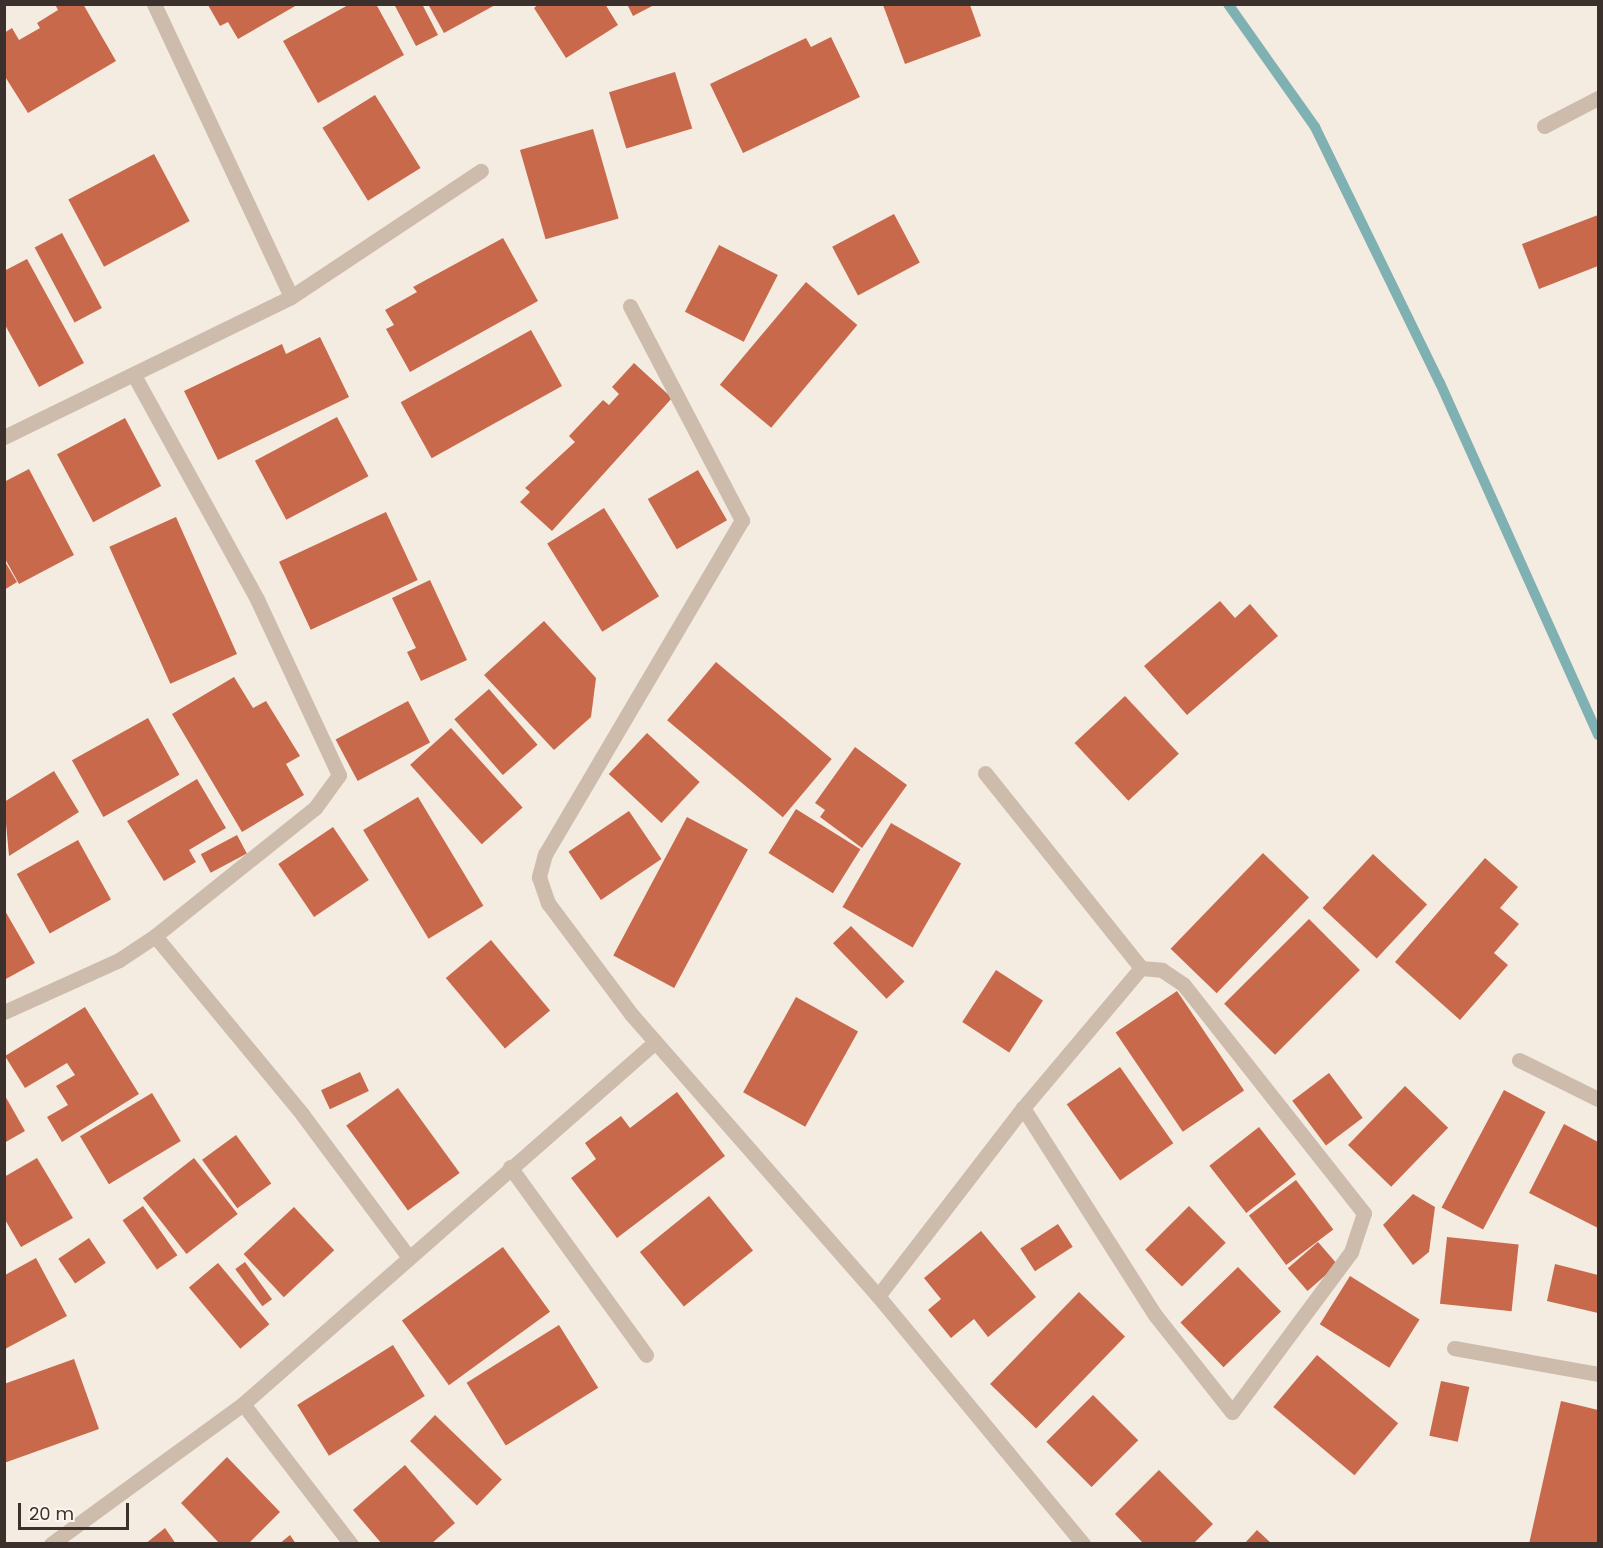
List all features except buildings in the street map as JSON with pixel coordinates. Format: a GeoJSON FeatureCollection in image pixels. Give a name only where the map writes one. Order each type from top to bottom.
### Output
{"type":"FeatureCollection","features":[{"type":"Feature","properties":{"kind":"street"},"geometry":{"type":"LineString","coordinates":[[154,4],[291,297]]}},
{"type":"Feature","properties":{"kind":"street"},"geometry":{"type":"LineString","coordinates":[[1544,126],[1599,98]]}},
{"type":"Feature","properties":{"kind":"street"},"geometry":{"type":"LineString","coordinates":[[4,437],[291,297],[481,171]]}},
{"type":"Feature","properties":{"kind":"street"},"geometry":{"type":"LineString","coordinates":[[630,306],[742,520],[545,854],[539,877],[548,903],[655,1042],[878,1296],[1083,1544]]}},
{"type":"Feature","properties":{"kind":"street"},"geometry":{"type":"LineString","coordinates":[[4,1012],[119,960],[155,936],[315,808],[339,775],[257,599],[134,375]]}},
{"type":"Feature","properties":{"kind":"street"},"geometry":{"type":"LineString","coordinates":[[986,773],[1141,968],[1162,970],[1183,984],[1364,1213],[1351,1252],[1232,1412],[1155,1315],[1023,1108]]}},
{"type":"Feature","properties":{"kind":"street"},"geometry":{"type":"LineString","coordinates":[[155,936],[302,1114],[407,1255]]}},
{"type":"Feature","properties":{"kind":"street"},"geometry":{"type":"LineString","coordinates":[[878,1296],[1023,1108],[1141,968]]}},
{"type":"Feature","properties":{"kind":"street"},"geometry":{"type":"LineString","coordinates":[[51,1544],[243,1404],[407,1255],[655,1042]]}},
{"type":"Feature","properties":{"kind":"street"},"geometry":{"type":"LineString","coordinates":[[1519,1060],[1599,1099]]}},
{"type":"Feature","properties":{"kind":"street"},"geometry":{"type":"LineString","coordinates":[[510,1167],[646,1355]]}},
{"type":"Feature","properties":{"kind":"street"},"geometry":{"type":"LineString","coordinates":[[1454,1348],[1599,1374]]}},
{"type":"Feature","properties":{"kind":"street"},"geometry":{"type":"LineString","coordinates":[[243,1404],[351,1544]]}},
{"type":"Feature","properties":{"kind":"waterway"},"geometry":{"type":"LineString","coordinates":[[1228,4],[1315,127],[1440,383],[1598,735]]}}]}
